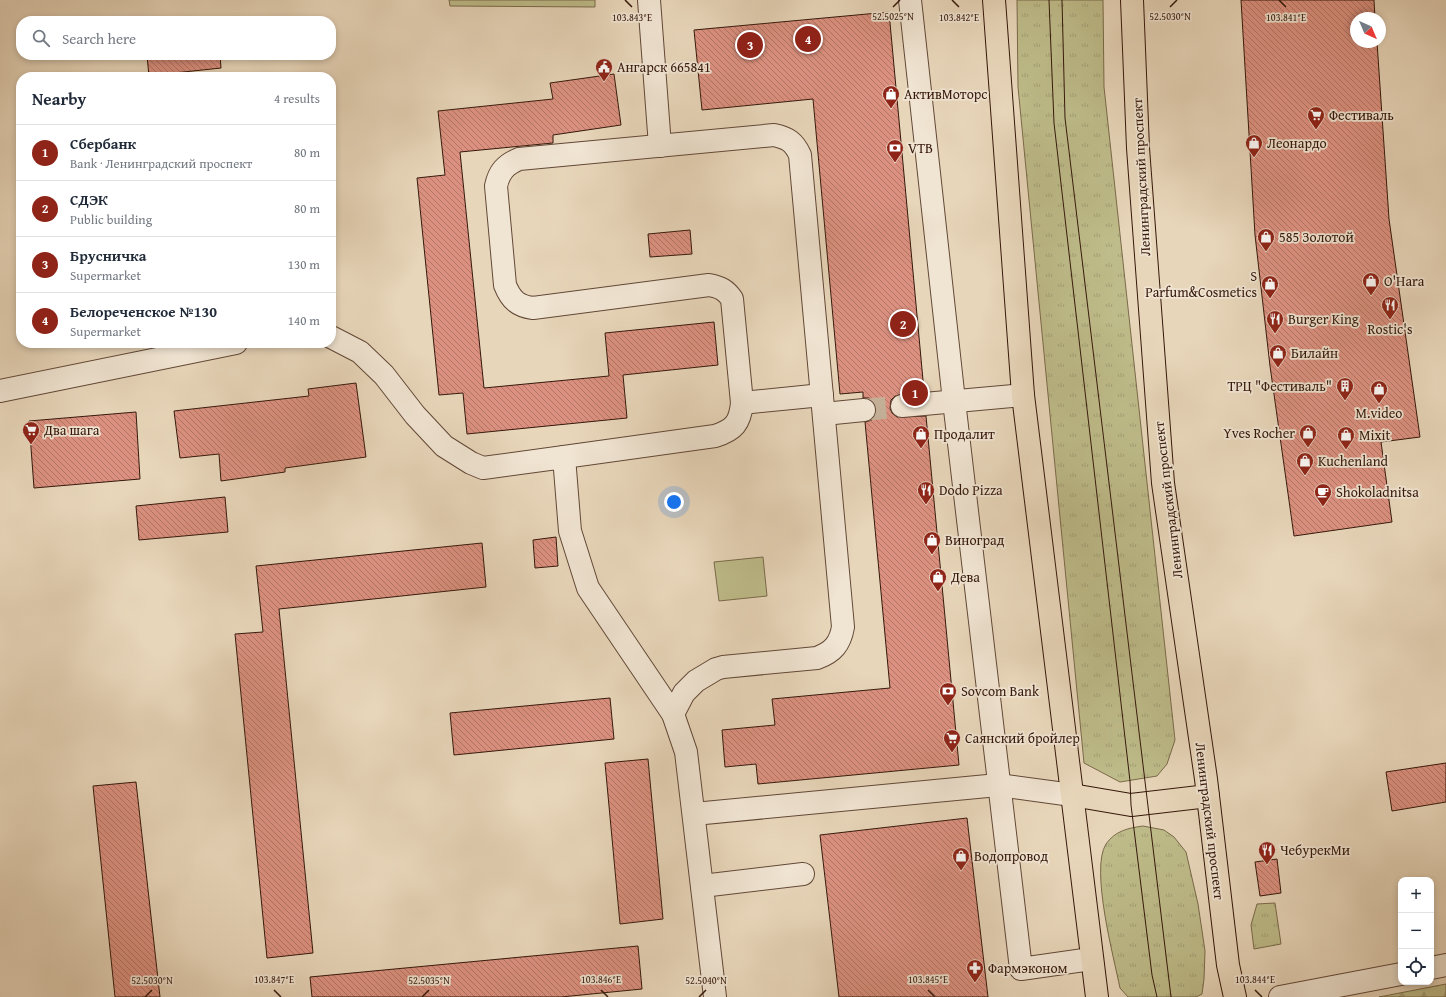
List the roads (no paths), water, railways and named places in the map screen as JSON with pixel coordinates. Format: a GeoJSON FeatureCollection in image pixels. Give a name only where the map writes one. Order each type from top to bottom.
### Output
{"type":"FeatureCollection","features":[{"type":"Feature","properties":{"kind":"main road"},"geometry":{"type":"LineString","coordinates":[[994,0],[1023,395],[1091,959],[1097,997]]}},
{"type":"Feature","properties":{"kind":"main road","name":"Ленинградский проспект"},"geometry":{"type":"LineString","coordinates":[[1132,0],[1139,156],[1163,483],[1208,796],[1228,965],[1235,997]]}},
{"type":"Feature","properties":{"kind":"main road"},"geometry":{"type":"LineString","coordinates":[[1072,795],[1131,805],[1208,796]]}},
{"type":"Feature","properties":{"kind":"street"},"geometry":{"type":"LineString","coordinates":[[649,0],[660,146]]}},
{"type":"Feature","properties":{"kind":"street"},"geometry":{"type":"LineString","coordinates":[[910,0],[998,786],[1021,968],[1091,959]]}},
{"type":"Feature","properties":{"kind":"street"},"geometry":{"type":"LineString","coordinates":[[336,340],[360,352],[384,375],[415,415],[444,446],[471,463],[483,468],[721,434],[726,432],[735,425],[740,416],[742,403],[732,300],[728,293],[720,287],[709,285],[533,308],[523,307],[514,302],[505,285],[496,186],[498,176],[508,164],[519,159],[774,135],[788,138],[796,145],[800,155],[843,627],[838,644],[828,654],[817,658],[723,667],[704,674],[684,693],[673,714]]}},
{"type":"Feature","properties":{"kind":"street"},"geometry":{"type":"LineString","coordinates":[[0,391],[211,348]]}},
{"type":"Feature","properties":{"kind":"street"},"geometry":{"type":"LineString","coordinates":[[902,406],[1023,395]]}},
{"type":"Feature","properties":{"kind":"street"},"geometry":{"type":"LineString","coordinates":[[742,403],[823,404],[864,410]]}},
{"type":"Feature","properties":{"kind":"street"},"geometry":{"type":"LineString","coordinates":[[564,457],[570,531],[588,588],[673,714],[686,752],[715,997]]}},
{"type":"Feature","properties":{"kind":"street"},"geometry":{"type":"LineString","coordinates":[[694,814],[998,786],[1072,795]]}},
{"type":"Feature","properties":{"kind":"street"},"geometry":{"type":"LineString","coordinates":[[702,886],[803,874]]}},
{"type":"Feature","properties":{"kind":"street"},"geometry":{"type":"LineString","coordinates":[[1434,967],[1446,965]]}},
{"type":"Feature","properties":{"kind":"street"},"geometry":{"type":"LineString","coordinates":[[1280,997],[1398,975]]}},
{"type":"Feature","properties":{"kind":"tunnel"},"geometry":{"type":"LineString","coordinates":[[864,410],[902,406]]}},
{"type":"Feature","properties":{"kind":"tram line"},"geometry":{"type":"LineString","coordinates":[[1049,0],[1054,123],[1130,781],[1131,805],[1152,975],[1157,997]]}},
{"type":"Feature","properties":{"kind":"tram line"},"geometry":{"type":"LineString","coordinates":[[1062,0],[1065,118],[1171,997]]}},
{"type":"Feature","properties":{"kind":"place","name":"Белореченское №130"},"geometry":{"type":"Point","coordinates":[808,39]}},
{"type":"Feature","properties":{"kind":"place","name":"Брусничка"},"geometry":{"type":"Point","coordinates":[750,45]}},
{"type":"Feature","properties":{"kind":"place","name":"Ангарск 665841"},"geometry":{"type":"Point","coordinates":[604,82]}},
{"type":"Feature","properties":{"kind":"place","name":"АктивМоторс"},"geometry":{"type":"Point","coordinates":[891,109]}},
{"type":"Feature","properties":{"kind":"place","name":"Фестиваль"},"geometry":{"type":"Point","coordinates":[1316,130]}},
{"type":"Feature","properties":{"kind":"place","name":"Леонардо"},"geometry":{"type":"Point","coordinates":[1254,158]}},
{"type":"Feature","properties":{"kind":"place","name":"VTB"},"geometry":{"type":"Point","coordinates":[895,163]}},
{"type":"Feature","properties":{"kind":"place","name":"585 Золотой"},"geometry":{"type":"Point","coordinates":[1266,252]}},
{"type":"Feature","properties":{"kind":"place","name":"O'Hara"},"geometry":{"type":"Point","coordinates":[1371,296]}},
{"type":"Feature","properties":{"kind":"place","name":"S Parfum&Cosmetics"},"geometry":{"type":"Point","coordinates":[1270,299]}},
{"type":"Feature","properties":{"kind":"place","name":"Rostic's"},"geometry":{"type":"Point","coordinates":[1390,320]}},
{"type":"Feature","properties":{"kind":"place","name":"СДЭК"},"geometry":{"type":"Point","coordinates":[903,324]}},
{"type":"Feature","properties":{"kind":"place","name":"Burger King"},"geometry":{"type":"Point","coordinates":[1275,334]}},
{"type":"Feature","properties":{"kind":"place","name":"Билайн"},"geometry":{"type":"Point","coordinates":[1278,368]}},
{"type":"Feature","properties":{"kind":"place","name":"Сбербанк"},"geometry":{"type":"Point","coordinates":[915,393]}},
{"type":"Feature","properties":{"kind":"place","name":"ТРЦ \"Фестиваль\""},"geometry":{"type":"Point","coordinates":[1345,401]}},
{"type":"Feature","properties":{"kind":"place","name":"M.video"},"geometry":{"type":"Point","coordinates":[1379,404]}},
{"type":"Feature","properties":{"kind":"place","name":"Два шага"},"geometry":{"type":"Point","coordinates":[31,445]}},
{"type":"Feature","properties":{"kind":"place","name":"Yves Rocher"},"geometry":{"type":"Point","coordinates":[1308,448]}},
{"type":"Feature","properties":{"kind":"place","name":"Продалит"},"geometry":{"type":"Point","coordinates":[921,449]}},
{"type":"Feature","properties":{"kind":"place","name":"Mixit"},"geometry":{"type":"Point","coordinates":[1346,450]}},
{"type":"Feature","properties":{"kind":"place","name":"Kuchenland"},"geometry":{"type":"Point","coordinates":[1305,476]}},
{"type":"Feature","properties":{"kind":"place","name":"Dodo Pizza"},"geometry":{"type":"Point","coordinates":[926,505]}},
{"type":"Feature","properties":{"kind":"place","name":"Shokoladnitsa"},"geometry":{"type":"Point","coordinates":[1323,507]}},
{"type":"Feature","properties":{"kind":"place","name":"Виноград"},"geometry":{"type":"Point","coordinates":[932,555]}},
{"type":"Feature","properties":{"kind":"place","name":"Дева"},"geometry":{"type":"Point","coordinates":[938,592]}},
{"type":"Feature","properties":{"kind":"place","name":"Sovcom Bank"},"geometry":{"type":"Point","coordinates":[948,706]}},
{"type":"Feature","properties":{"kind":"place","name":"Саянский бройлер"},"geometry":{"type":"Point","coordinates":[952,753]}},
{"type":"Feature","properties":{"kind":"place","name":"ЧебурекМи"},"geometry":{"type":"Point","coordinates":[1267,865]}},
{"type":"Feature","properties":{"kind":"place","name":"Водопровод"},"geometry":{"type":"Point","coordinates":[961,871]}},
{"type":"Feature","properties":{"kind":"place","name":"Фармэконом"},"geometry":{"type":"Point","coordinates":[975,983]}}]}
